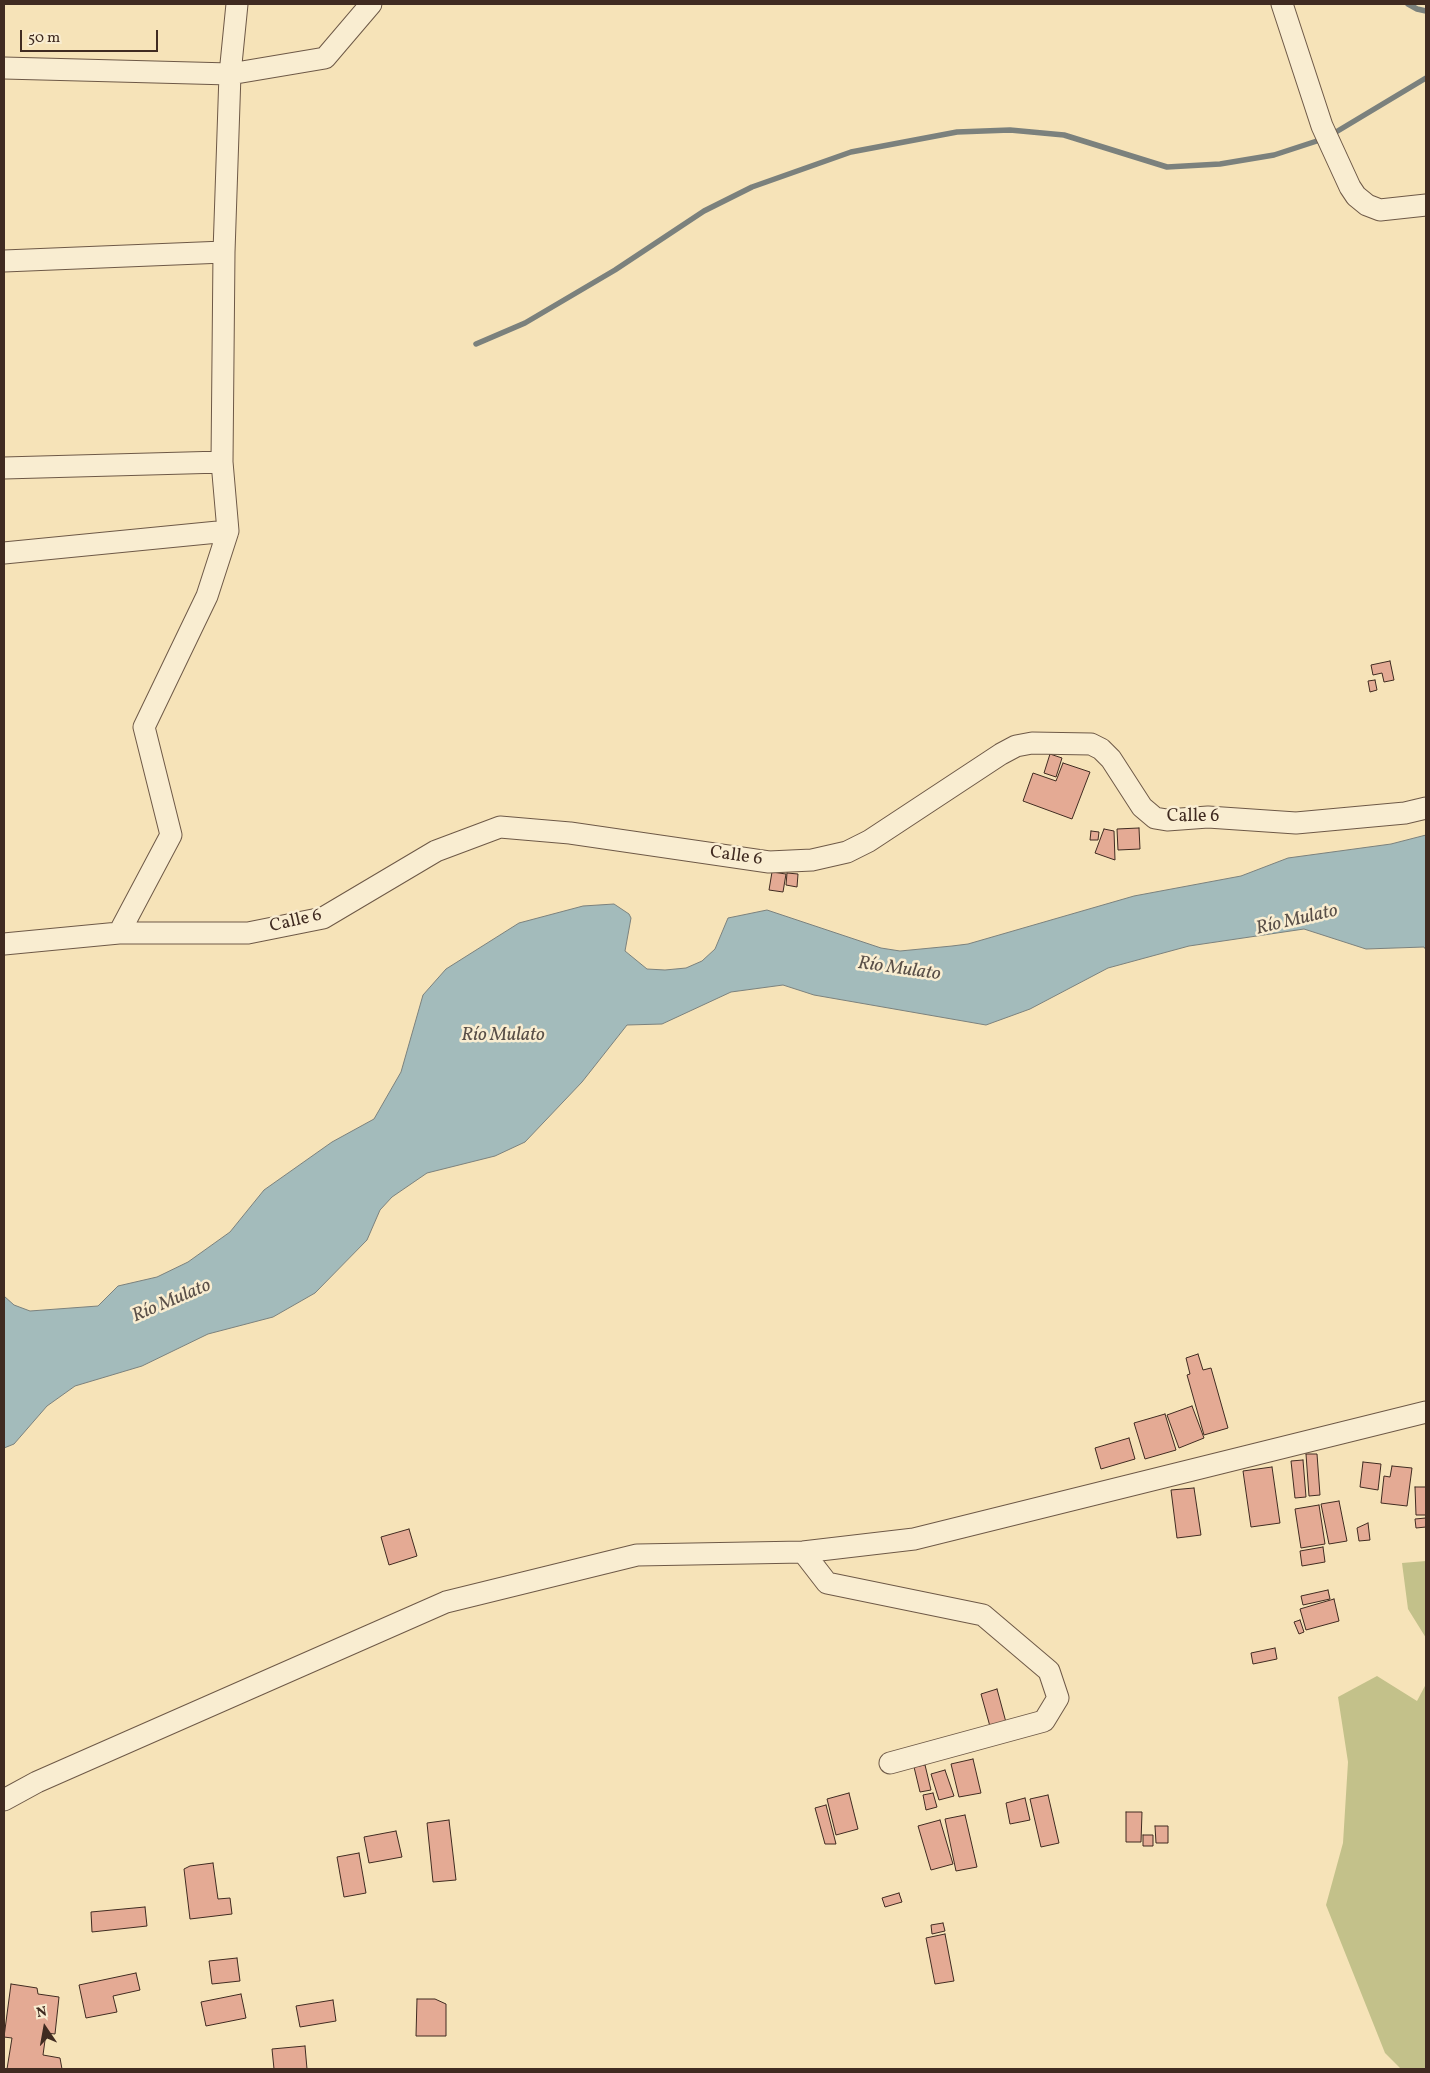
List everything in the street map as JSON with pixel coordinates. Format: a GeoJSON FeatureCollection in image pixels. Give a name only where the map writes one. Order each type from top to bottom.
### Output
{"type":"FeatureCollection","features":[{"type":"Feature","properties":{"kind":"street"},"geometry":{"type":"LineString","coordinates":[[119,933],[171,835],[144,728],[207,596],[228,531],[222,462],[224,252],[230,74],[237,4]]}},
{"type":"Feature","properties":{"kind":"street"},"geometry":{"type":"LineString","coordinates":[[4,68],[230,74],[325,58],[371,4]]}},
{"type":"Feature","properties":{"kind":"street"},"geometry":{"type":"LineString","coordinates":[[1282,4],[1322,126],[1356,196],[1367,205],[1380,210],[1426,205]]}},
{"type":"Feature","properties":{"kind":"street"},"geometry":{"type":"LineString","coordinates":[[4,261],[224,252]]}},
{"type":"Feature","properties":{"kind":"street"},"geometry":{"type":"LineString","coordinates":[[4,468],[222,462]]}},
{"type":"Feature","properties":{"kind":"street"},"geometry":{"type":"LineString","coordinates":[[4,553],[228,531]]}},
{"type":"Feature","properties":{"kind":"street","name":"Calle 6"},"geometry":{"type":"LineString","coordinates":[[4,944],[119,933],[248,933],[324,918],[436,851],[500,827],[570,833],[769,862],[812,860],[847,852],[862,845],[1001,754],[1016,746],[1032,743],[1091,744],[1101,749],[1111,759],[1142,807],[1155,818],[1168,820],[1208,816],[1296,823],[1405,813],[1426,808]]}},
{"type":"Feature","properties":{"kind":"street"},"geometry":{"type":"LineString","coordinates":[[4,1800],[37,1782],[446,1602],[637,1555],[803,1552],[914,1538],[1426,1412]]}},
{"type":"Feature","properties":{"kind":"street"},"geometry":{"type":"LineString","coordinates":[[803,1552],[827,1583],[983,1615],[1049,1671],[1058,1698],[1044,1721],[890,1763]]}},
{"type":"Feature","properties":{"kind":"shaded area"},"geometry":{"type":"Polygon","coordinates":[[[1426,1561],[1426,1638],[1408,1609],[1402,1563],[1426,1561]]]}},
{"type":"Feature","properties":{"kind":"shaded area"},"geometry":{"type":"Polygon","coordinates":[[[1377,1676],[1417,1701],[1426,1684],[1426,2069],[1401,2069],[1385,2053],[1326,1905],[1343,1843],[1348,1762],[1338,1697],[1377,1676]]]}},
{"type":"Feature","properties":{"kind":"water","name":"Río Mulato"},"geometry":{"type":"Polygon","coordinates":[[[1426,835],[1426,950],[1424,947],[1366,949],[1304,929],[1189,946],[1108,968],[1030,1009],[986,1025],[814,995],[783,985],[731,992],[662,1024],[627,1025],[582,1082],[525,1142],[495,1156],[427,1173],[392,1197],[380,1210],[367,1240],[315,1293],[273,1317],[208,1334],[142,1366],[75,1386],[47,1406],[14,1444],[4,1448],[4,1296],[14,1305],[30,1311],[98,1306],[118,1286],[157,1277],[188,1262],[230,1232],[264,1190],[332,1142],[374,1119],[401,1072],[423,995],[446,969],[519,923],[583,906],[614,904],[629,914],[631,918],[625,951],[647,969],[665,970],[686,968],[702,961],[715,949],[728,918],[767,910],[881,948],[900,951],[952,946],[968,944],[1134,896],[1241,876],[1288,858],[1391,844],[1426,835]]]}},
{"type":"Feature","properties":{"kind":"building"},"geometry":{"type":"Polygon","coordinates":[[[1390,661],[1394,680],[1384,682],[1382,673],[1373,675],[1371,665],[1390,661]]]}},
{"type":"Feature","properties":{"kind":"building"},"geometry":{"type":"Polygon","coordinates":[[[1375,680],[1377,690],[1370,692],[1368,681],[1375,680]]]}},
{"type":"Feature","properties":{"kind":"building"},"geometry":{"type":"Polygon","coordinates":[[[1050,754],[1062,758],[1056,777],[1044,773],[1050,754]]]}},
{"type":"Feature","properties":{"kind":"building"},"geometry":{"type":"Polygon","coordinates":[[[1063,763],[1090,772],[1072,819],[1023,801],[1033,773],[1056,781],[1063,763]]]}},
{"type":"Feature","properties":{"kind":"building"},"geometry":{"type":"Polygon","coordinates":[[[1139,828],[1140,849],[1118,850],[1117,829],[1139,828]]]}},
{"type":"Feature","properties":{"kind":"building"},"geometry":{"type":"Polygon","coordinates":[[[1104,829],[1114,831],[1115,860],[1095,853],[1104,829]]]}},
{"type":"Feature","properties":{"kind":"building"},"geometry":{"type":"Polygon","coordinates":[[[1091,831],[1099,832],[1098,840],[1090,840],[1091,831]]]}},
{"type":"Feature","properties":{"kind":"building"},"geometry":{"type":"Polygon","coordinates":[[[772,872],[786,874],[783,892],[769,890],[772,872]]]}},
{"type":"Feature","properties":{"kind":"building"},"geometry":{"type":"Polygon","coordinates":[[[787,873],[798,874],[797,887],[786,885],[787,873]]]}},
{"type":"Feature","properties":{"kind":"building"},"geometry":{"type":"Polygon","coordinates":[[[1198,1354],[1203,1370],[1211,1368],[1228,1428],[1204,1435],[1187,1375],[1190,1374],[1186,1358],[1198,1354]]]}},
{"type":"Feature","properties":{"kind":"building"},"geometry":{"type":"Polygon","coordinates":[[[1192,1406],[1204,1438],[1179,1448],[1167,1415],[1192,1406]]]}},
{"type":"Feature","properties":{"kind":"building"},"geometry":{"type":"Polygon","coordinates":[[[1165,1414],[1176,1450],[1145,1459],[1134,1423],[1165,1414]]]}},
{"type":"Feature","properties":{"kind":"building"},"geometry":{"type":"Polygon","coordinates":[[[1129,1438],[1135,1459],[1101,1469],[1095,1448],[1129,1438]]]}},
{"type":"Feature","properties":{"kind":"building"},"geometry":{"type":"Polygon","coordinates":[[[1306,1454],[1317,1454],[1320,1495],[1309,1496],[1306,1454]]]}},
{"type":"Feature","properties":{"kind":"building"},"geometry":{"type":"Polygon","coordinates":[[[1303,1460],[1306,1497],[1295,1498],[1291,1461],[1303,1460]]]}},
{"type":"Feature","properties":{"kind":"building"},"geometry":{"type":"Polygon","coordinates":[[[1363,1462],[1381,1464],[1378,1490],[1360,1487],[1363,1462]]]}},
{"type":"Feature","properties":{"kind":"building"},"geometry":{"type":"Polygon","coordinates":[[[1392,1466],[1412,1468],[1407,1506],[1381,1503],[1384,1476],[1390,1477],[1392,1466]]]}},
{"type":"Feature","properties":{"kind":"building"},"geometry":{"type":"Polygon","coordinates":[[[1272,1467],[1280,1523],[1251,1527],[1243,1471],[1272,1467]]]}},
{"type":"Feature","properties":{"kind":"building"},"geometry":{"type":"Polygon","coordinates":[[[1415,1487],[1426,1487],[1426,1515],[1416,1515],[1415,1487]]]}},
{"type":"Feature","properties":{"kind":"building"},"geometry":{"type":"Polygon","coordinates":[[[1194,1488],[1201,1535],[1177,1538],[1171,1490],[1194,1488]]]}},
{"type":"Feature","properties":{"kind":"building"},"geometry":{"type":"Polygon","coordinates":[[[1339,1501],[1347,1541],[1329,1544],[1321,1504],[1339,1501]]]}},
{"type":"Feature","properties":{"kind":"building"},"geometry":{"type":"Polygon","coordinates":[[[1319,1505],[1325,1544],[1301,1548],[1295,1509],[1319,1505]]]}},
{"type":"Feature","properties":{"kind":"building"},"geometry":{"type":"Polygon","coordinates":[[[1426,1518],[1426,1527],[1416,1528],[1415,1519],[1426,1518]]]}},
{"type":"Feature","properties":{"kind":"building"},"geometry":{"type":"Polygon","coordinates":[[[1368,1523],[1370,1540],[1359,1541],[1357,1528],[1368,1523]]]}},
{"type":"Feature","properties":{"kind":"building"},"geometry":{"type":"Polygon","coordinates":[[[409,1529],[417,1556],[389,1565],[381,1537],[409,1529]]]}},
{"type":"Feature","properties":{"kind":"building"},"geometry":{"type":"Polygon","coordinates":[[[1323,1547],[1325,1562],[1302,1566],[1300,1551],[1323,1547]]]}},
{"type":"Feature","properties":{"kind":"building"},"geometry":{"type":"Polygon","coordinates":[[[1328,1590],[1330,1599],[1303,1605],[1301,1596],[1328,1590]]]}},
{"type":"Feature","properties":{"kind":"building"},"geometry":{"type":"Polygon","coordinates":[[[1334,1599],[1339,1621],[1306,1630],[1300,1609],[1334,1599]]]}},
{"type":"Feature","properties":{"kind":"building"},"geometry":{"type":"Polygon","coordinates":[[[1300,1620],[1304,1632],[1299,1634],[1294,1622],[1300,1620]]]}},
{"type":"Feature","properties":{"kind":"building"},"geometry":{"type":"Polygon","coordinates":[[[1275,1648],[1277,1659],[1253,1664],[1251,1653],[1275,1648]]]}},
{"type":"Feature","properties":{"kind":"building"},"geometry":{"type":"Polygon","coordinates":[[[997,1689],[1007,1726],[991,1730],[981,1694],[997,1689]]]}},
{"type":"Feature","properties":{"kind":"building"},"geometry":{"type":"Polygon","coordinates":[[[973,1759],[981,1793],[959,1797],[951,1764],[973,1759]]]}},
{"type":"Feature","properties":{"kind":"building"},"geometry":{"type":"Polygon","coordinates":[[[925,1765],[931,1790],[920,1792],[914,1767],[925,1765]]]}},
{"type":"Feature","properties":{"kind":"building"},"geometry":{"type":"Polygon","coordinates":[[[945,1770],[954,1796],[939,1800],[931,1774],[945,1770]]]}},
{"type":"Feature","properties":{"kind":"building"},"geometry":{"type":"Polygon","coordinates":[[[849,1793],[858,1829],[836,1835],[827,1799],[849,1793]]]}},
{"type":"Feature","properties":{"kind":"building"},"geometry":{"type":"Polygon","coordinates":[[[933,1793],[937,1807],[926,1810],[923,1795],[933,1793]]]}},
{"type":"Feature","properties":{"kind":"building"},"geometry":{"type":"Polygon","coordinates":[[[1048,1795],[1059,1843],[1041,1847],[1030,1799],[1048,1795]]]}},
{"type":"Feature","properties":{"kind":"building"},"geometry":{"type":"Polygon","coordinates":[[[1025,1798],[1030,1820],[1010,1824],[1006,1803],[1025,1798]]]}},
{"type":"Feature","properties":{"kind":"building"},"geometry":{"type":"Polygon","coordinates":[[[826,1805],[836,1844],[825,1844],[815,1808],[826,1805]]]}},
{"type":"Feature","properties":{"kind":"building"},"geometry":{"type":"Polygon","coordinates":[[[1126,1812],[1142,1812],[1141,1842],[1126,1842],[1126,1812]]]}},
{"type":"Feature","properties":{"kind":"building"},"geometry":{"type":"Polygon","coordinates":[[[965,1815],[977,1867],[956,1871],[945,1819],[965,1815]]]}},
{"type":"Feature","properties":{"kind":"building"},"geometry":{"type":"Polygon","coordinates":[[[449,1820],[456,1880],[433,1882],[427,1823],[449,1820]]]}},
{"type":"Feature","properties":{"kind":"building"},"geometry":{"type":"Polygon","coordinates":[[[940,1820],[953,1864],[931,1870],[918,1826],[940,1820]]]}},
{"type":"Feature","properties":{"kind":"building"},"geometry":{"type":"Polygon","coordinates":[[[1155,1826],[1168,1826],[1168,1843],[1156,1843],[1155,1826]]]}},
{"type":"Feature","properties":{"kind":"building"},"geometry":{"type":"Polygon","coordinates":[[[396,1831],[402,1857],[369,1863],[364,1837],[396,1831]]]}},
{"type":"Feature","properties":{"kind":"building"},"geometry":{"type":"Polygon","coordinates":[[[1143,1835],[1153,1835],[1153,1846],[1143,1846],[1143,1835]]]}},
{"type":"Feature","properties":{"kind":"building"},"geometry":{"type":"Polygon","coordinates":[[[359,1853],[366,1893],[344,1897],[337,1857],[359,1853]]]}},
{"type":"Feature","properties":{"kind":"building"},"geometry":{"type":"Polygon","coordinates":[[[213,1863],[218,1899],[230,1898],[232,1914],[190,1919],[184,1869],[190,1866],[213,1863]]]}},
{"type":"Feature","properties":{"kind":"building"},"geometry":{"type":"Polygon","coordinates":[[[899,1893],[902,1902],[885,1907],[882,1898],[899,1893]]]}},
{"type":"Feature","properties":{"kind":"building"},"geometry":{"type":"Polygon","coordinates":[[[145,1907],[147,1926],[92,1932],[91,1912],[145,1907]]]}},
{"type":"Feature","properties":{"kind":"building"},"geometry":{"type":"Polygon","coordinates":[[[943,1923],[945,1931],[932,1934],[931,1925],[943,1923]]]}},
{"type":"Feature","properties":{"kind":"building"},"geometry":{"type":"Polygon","coordinates":[[[945,1934],[954,1981],[935,1984],[926,1938],[945,1934]]]}},
{"type":"Feature","properties":{"kind":"building"},"geometry":{"type":"Polygon","coordinates":[[[237,1958],[240,1981],[212,1984],[209,1961],[237,1958]]]}},
{"type":"Feature","properties":{"kind":"building"},"geometry":{"type":"Polygon","coordinates":[[[136,1973],[140,1990],[113,1996],[117,2012],[86,2018],[79,1985],[136,1973]]]}},
{"type":"Feature","properties":{"kind":"building"},"geometry":{"type":"Polygon","coordinates":[[[11,1984],[37,1988],[38,1994],[59,1997],[55,2034],[46,2033],[43,2055],[60,2058],[62,2069],[7,2069],[12,2038],[4,2037],[11,1984]]]}},
{"type":"Feature","properties":{"kind":"building"},"geometry":{"type":"Polygon","coordinates":[[[241,1994],[246,2018],[206,2026],[201,2002],[241,1994]]]}},
{"type":"Feature","properties":{"kind":"building"},"geometry":{"type":"Polygon","coordinates":[[[417,1999],[435,1999],[446,2004],[446,2036],[416,2036],[417,1999]]]}},
{"type":"Feature","properties":{"kind":"building"},"geometry":{"type":"Polygon","coordinates":[[[333,2000],[336,2021],[300,2027],[296,2006],[333,2000]]]}},
{"type":"Feature","properties":{"kind":"building"},"geometry":{"type":"Polygon","coordinates":[[[305,2046],[307,2069],[274,2069],[272,2049],[305,2046]]]}},
{"type":"Feature","properties":{"kind":"waterway"},"geometry":{"type":"LineString","coordinates":[[1408,4],[1426,11]]}},
{"type":"Feature","properties":{"kind":"waterway"},"geometry":{"type":"LineString","coordinates":[[1331,135],[1426,78]]}},
{"type":"Feature","properties":{"kind":"waterway"},"geometry":{"type":"LineString","coordinates":[[476,344],[525,323],[615,270],[704,211],[752,187],[851,152],[957,132],[1010,130],[1064,135],[1167,167],[1220,164],[1274,155],[1323,139]]}}]}
